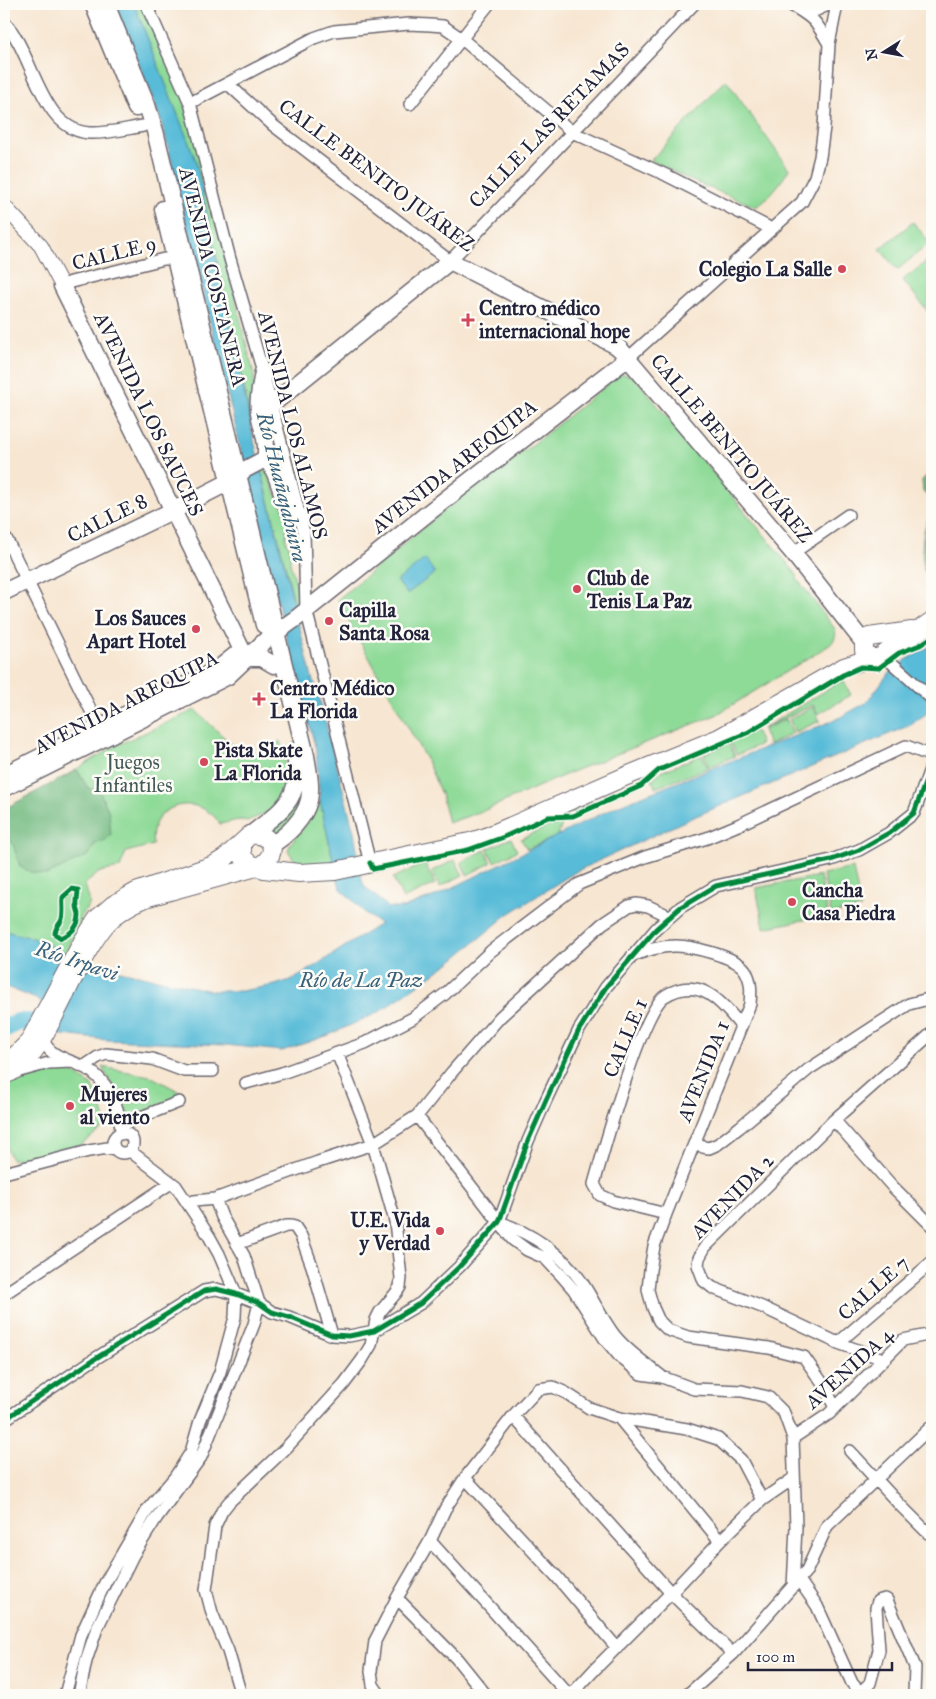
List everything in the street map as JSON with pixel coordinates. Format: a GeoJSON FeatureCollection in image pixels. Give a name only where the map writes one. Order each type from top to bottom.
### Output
{"type":"FeatureCollection","features":[{"type":"Feature","properties":{"kind":"main road","name":"AVENIDA COSTANERA"},"geometry":{"type":"LineString","coordinates":[[93,4],[143,126],[175,258],[248,469]]}},
{"type":"Feature","properties":{"kind":"main road","name":"AVENIDA COSTANERA"},"geometry":{"type":"LineString","coordinates":[[106,4],[147,105],[155,131],[248,469],[276,633],[306,756],[310,788],[309,799],[298,821],[272,847]]}},
{"type":"Feature","properties":{"kind":"main road","name":"CALLE BENITO JUÁREZ"},"geometry":{"type":"LineString","coordinates":[[450,261],[615,345],[875,650]]}},
{"type":"Feature","properties":{"kind":"main road","name":"CALLE LAS RETAMAS"},"geometry":{"type":"LineString","coordinates":[[271,405],[450,261]]}},
{"type":"Feature","properties":{"kind":"main road","name":"AVENIDA LOS SAUCES"},"geometry":{"type":"LineString","coordinates":[[62,286],[245,654]]}},
{"type":"Feature","properties":{"kind":"main road","name":"AVENIDA AREQUIPA"},"geometry":{"type":"LineString","coordinates":[[4,775],[220,681],[245,654],[302,613],[435,507],[628,358]]}},
{"type":"Feature","properties":{"kind":"main road"},"geometry":{"type":"LineString","coordinates":[[248,469],[267,452],[258,401],[263,372]]}},
{"type":"Feature","properties":{"kind":"main road"},"geometry":{"type":"LineString","coordinates":[[263,431],[271,405]]}},
{"type":"Feature","properties":{"kind":"main road"},"geometry":{"type":"LineString","coordinates":[[248,469],[273,466],[282,494],[291,512],[295,516],[301,517]]}},
{"type":"Feature","properties":{"kind":"main road","name":"CALLE 8"},"geometry":{"type":"LineString","coordinates":[[4,592],[173,510],[248,469]]}},
{"type":"Feature","properties":{"kind":"main road"},"geometry":{"type":"LineString","coordinates":[[246,839],[241,852],[244,858],[256,867],[264,870],[299,872],[336,871],[486,837],[718,738],[875,650],[928,624]]}},
{"type":"Feature","properties":{"kind":"main road","name":"AVENIDA COSTANERA"},"geometry":{"type":"LineString","coordinates":[[246,839],[281,810],[293,794],[296,783],[297,764],[274,665],[276,633]]}},
{"type":"Feature","properties":{"kind":"main road"},"geometry":{"type":"LineString","coordinates":[[245,654],[262,658],[274,665]]}},
{"type":"Feature","properties":{"kind":"main road","name":"AVENIDA AREQUIPA"},"geometry":{"type":"LineString","coordinates":[[4,788],[102,732]]}},
{"type":"Feature","properties":{"kind":"main road"},"geometry":{"type":"LineString","coordinates":[[5,1071],[18,1053],[37,1041],[78,960],[92,926],[113,905],[136,892],[214,865],[225,858],[246,839],[261,835],[299,872]]}},
{"type":"Feature","properties":{"kind":"main road"},"geometry":{"type":"LineString","coordinates":[[78,960],[106,924],[122,910],[134,903],[148,897],[256,867],[266,862],[271,856],[272,847]]}},
{"type":"Feature","properties":{"kind":"street","name":"AVENIDA LOS ALAMOS"},"geometry":{"type":"LineString","coordinates":[[146,4],[190,102],[230,259],[263,372],[301,517],[306,549],[302,613],[365,864]]}},
{"type":"Feature","properties":{"kind":"street"},"geometry":{"type":"LineString","coordinates":[[410,104],[489,4]]}},
{"type":"Feature","properties":{"kind":"street","name":"CALLE LAS RETAMAS"},"geometry":{"type":"LineString","coordinates":[[450,261],[694,4]]}},
{"type":"Feature","properties":{"kind":"street"},"geometry":{"type":"LineString","coordinates":[[789,4],[808,14],[819,26],[829,44]]}},
{"type":"Feature","properties":{"kind":"street"},"geometry":{"type":"LineString","coordinates":[[808,14],[830,4]]}},
{"type":"Feature","properties":{"kind":"street"},"geometry":{"type":"LineString","coordinates":[[628,358],[802,202],[815,177],[820,157],[824,127],[829,44],[837,4]]}},
{"type":"Feature","properties":{"kind":"street"},"geometry":{"type":"LineString","coordinates":[[4,22],[22,49],[48,105],[65,125],[90,133],[104,133],[143,126]]}},
{"type":"Feature","properties":{"kind":"street"},"geometry":{"type":"LineString","coordinates":[[190,102],[314,38],[334,31],[409,24],[436,26],[449,29],[462,39],[572,132],[666,175],[771,230]]}},
{"type":"Feature","properties":{"kind":"street","name":"CALLE BENITO JUÁREZ"},"geometry":{"type":"LineString","coordinates":[[228,84],[274,126],[450,261]]}},
{"type":"Feature","properties":{"kind":"street","name":"AVENIDA LOS SAUCES"},"geometry":{"type":"LineString","coordinates":[[4,206],[41,246],[62,286]]}},
{"type":"Feature","properties":{"kind":"street","name":"CALLE 9"},"geometry":{"type":"LineString","coordinates":[[62,286],[71,282],[175,258]]}},
{"type":"Feature","properties":{"kind":"street"},"geometry":{"type":"LineString","coordinates":[[793,554],[848,515]]}},
{"type":"Feature","properties":{"kind":"street"},"geometry":{"type":"LineString","coordinates":[[4,538],[7,540],[102,732]]}},
{"type":"Feature","properties":{"kind":"street"},"geometry":{"type":"LineString","coordinates":[[875,650],[932,699]]}},
{"type":"Feature","properties":{"kind":"street"},"geometry":{"type":"LineString","coordinates":[[246,1083],[282,1073],[365,1043],[413,1018],[445,994],[491,951],[579,884],[645,857],[707,838],[738,826],[906,746],[932,756]]}},
{"type":"Feature","properties":{"kind":"street"},"geometry":{"type":"LineString","coordinates":[[4,1420],[93,1360],[204,1291],[216,1289],[236,1294],[258,1303],[272,1312],[332,1335],[348,1336],[374,1331],[421,1303],[459,1267],[499,1222],[546,1100],[579,1030],[606,987],[668,916],[716,886],[831,860],[859,850],[889,832],[914,812],[932,764]]}},
{"type":"Feature","properties":{"kind":"street"},"geometry":{"type":"LineString","coordinates":[[200,1201],[373,1144],[417,1116],[452,1072],[500,1018],[602,924],[629,906],[636,904],[648,906],[668,916]]}},
{"type":"Feature","properties":{"kind":"street","name":"AVENIDA 1"},"geometry":{"type":"LineString","coordinates":[[632,956],[657,948],[676,946],[704,950],[727,958],[741,966],[750,981],[750,1004],[695,1141],[703,1147],[709,1148],[718,1144],[740,1127],[809,1069],[909,1004],[932,998]]}},
{"type":"Feature","properties":{"kind":"street","name":"CALLE 1"},"geometry":{"type":"LineString","coordinates":[[666,1214],[600,1196],[594,1184],[610,1124],[643,1033],[653,1012],[664,997],[678,990],[689,988],[706,992],[727,1009],[741,1026]]}},
{"type":"Feature","properties":{"kind":"street","name":"AVENIDA 2"},"geometry":{"type":"LineString","coordinates":[[883,1359],[838,1343],[762,1306],[713,1288],[704,1282],[698,1265],[699,1258],[705,1247],[834,1120],[932,1033]]}},
{"type":"Feature","properties":{"kind":"street"},"geometry":{"type":"LineString","coordinates":[[37,1041],[51,1052],[78,1065],[100,1080],[117,1105],[121,1130]]}},
{"type":"Feature","properties":{"kind":"street"},"geometry":{"type":"LineString","coordinates":[[241,1695],[230,1658],[212,1613],[206,1590],[215,1526],[222,1511],[229,1502],[286,1448],[344,1384],[371,1345],[376,1320],[380,1312],[400,1287],[401,1278],[395,1221],[373,1144],[337,1053]]}},
{"type":"Feature","properties":{"kind":"street"},"geometry":{"type":"LineString","coordinates":[[5,1071],[49,1063],[78,1065],[106,1054],[152,1059],[184,1071],[213,1071]]}},
{"type":"Feature","properties":{"kind":"street"},"geometry":{"type":"LineString","coordinates":[[114,1147],[114,1140],[121,1130],[179,1102]]}},
{"type":"Feature","properties":{"kind":"street"},"geometry":{"type":"LineString","coordinates":[[417,1116],[499,1222],[515,1228],[556,1253],[580,1280],[613,1334],[627,1350],[662,1377],[694,1389],[742,1392],[768,1397],[784,1413],[794,1438],[796,1584],[817,1606],[852,1683],[857,1689],[863,1690],[867,1687],[873,1673],[879,1650],[876,1608],[878,1601],[887,1600],[915,1667],[914,1695]]}},
{"type":"Feature","properties":{"kind":"street"},"geometry":{"type":"LineString","coordinates":[[834,1120],[892,1186],[932,1226]]}},
{"type":"Feature","properties":{"kind":"street"},"geometry":{"type":"LineString","coordinates":[[4,1173],[89,1150],[114,1147],[121,1153],[130,1151],[133,1146],[132,1139],[121,1130]]}},
{"type":"Feature","properties":{"kind":"street"},"geometry":{"type":"LineString","coordinates":[[695,1141],[654,1246],[648,1290],[652,1308],[659,1321],[668,1330],[688,1337],[769,1348],[804,1357],[825,1387],[835,1408]]}},
{"type":"Feature","properties":{"kind":"street"},"geometry":{"type":"LineString","coordinates":[[79,1695],[86,1661],[97,1628],[133,1555],[196,1454],[254,1324],[258,1303],[244,1256],[222,1217],[171,1183],[130,1151]]}},
{"type":"Feature","properties":{"kind":"street"},"geometry":{"type":"LineString","coordinates":[[5,1290],[171,1183]]}},
{"type":"Feature","properties":{"kind":"street"},"geometry":{"type":"LineString","coordinates":[[66,1695],[81,1635],[105,1583],[148,1508],[196,1454],[227,1350],[235,1317],[236,1294],[200,1201]]}},
{"type":"Feature","properties":{"kind":"street"},"geometry":{"type":"LineString","coordinates":[[237,1244],[286,1226],[295,1227],[301,1236],[312,1266],[332,1335]]}},
{"type":"Feature","properties":{"kind":"street","name":"CALLE 7"},"geometry":{"type":"LineString","coordinates":[[838,1343],[932,1262]]}},
{"type":"Feature","properties":{"kind":"street","name":"AVENIDA 4"},"geometry":{"type":"LineString","coordinates":[[794,1438],[829,1414],[903,1340],[932,1334]]}},
{"type":"Feature","properties":{"kind":"street"},"geometry":{"type":"LineString","coordinates":[[380,1695],[373,1685],[371,1672],[375,1641],[397,1598],[430,1541],[445,1509],[465,1478],[513,1416],[538,1389],[553,1387],[566,1392],[589,1408],[619,1418],[687,1429],[718,1439],[741,1460],[762,1500]]}},
{"type":"Feature","properties":{"kind":"street"},"geometry":{"type":"LineString","coordinates":[[513,1416],[671,1593],[732,1654]]}},
{"type":"Feature","properties":{"kind":"street"},"geometry":{"type":"LineString","coordinates":[[619,1418],[720,1541]]}},
{"type":"Feature","properties":{"kind":"street"},"geometry":{"type":"LineString","coordinates":[[687,1695],[732,1654],[796,1584],[807,1570],[827,1526],[875,1478],[932,1426]]}},
{"type":"Feature","properties":{"kind":"street"},"geometry":{"type":"LineString","coordinates":[[850,1451],[928,1533],[932,1528]]}},
{"type":"Feature","properties":{"kind":"street"},"geometry":{"type":"LineString","coordinates":[[465,1478],[557,1577],[617,1648]]}},
{"type":"Feature","properties":{"kind":"street"},"geometry":{"type":"LineString","coordinates":[[430,1541],[570,1695],[762,1500],[794,1478]]}},
{"type":"Feature","properties":{"kind":"street"},"geometry":{"type":"LineString","coordinates":[[397,1598],[456,1659],[486,1695]]}},
{"type":"Feature","properties":{"kind":"green space"},"geometry":{"type":"Polygon","coordinates":[[[134,4],[146,4],[187,102],[254,375],[255,422],[252,425],[196,161],[134,4]]]}},
{"type":"Feature","properties":{"kind":"green space"},"geometry":{"type":"Polygon","coordinates":[[[726,80],[789,169],[774,190],[756,207],[688,179],[651,160],[726,80]]]}},
{"type":"Feature","properties":{"kind":"green space"},"geometry":{"type":"Polygon","coordinates":[[[913,222],[930,243],[897,270],[880,249],[913,222]]]}},
{"type":"Feature","properties":{"kind":"green space"},"geometry":{"type":"Polygon","coordinates":[[[932,257],[932,317],[903,280],[932,257]]]}},
{"type":"Feature","properties":{"kind":"green space","name":"Club de Tenis La Paz"},"geometry":{"type":"Polygon","coordinates":[[[622,374],[636,379],[797,575],[797,579],[835,629],[836,634],[832,643],[828,646],[716,715],[574,771],[483,811],[448,823],[441,794],[427,761],[338,599],[469,490],[531,446],[622,374]]]}},
{"type":"Feature","properties":{"kind":"green space"},"geometry":{"type":"Polygon","coordinates":[[[264,467],[286,515],[286,541],[290,549],[290,563],[298,589],[296,609],[261,468],[264,467]]]}},
{"type":"Feature","properties":{"kind":"green space"},"geometry":{"type":"Polygon","coordinates":[[[931,471],[932,501],[923,492],[922,480],[931,471]]]}},
{"type":"Feature","properties":{"kind":"green space"},"geometry":{"type":"Polygon","coordinates":[[[932,501],[932,571],[924,571],[922,555],[923,538],[932,501]]]}},
{"type":"Feature","properties":{"kind":"green space"},"geometry":{"type":"Polygon","coordinates":[[[843,680],[851,695],[818,714],[813,705],[762,729],[843,680]]]}},
{"type":"Feature","properties":{"kind":"green space"},"geometry":{"type":"Polygon","coordinates":[[[813,707],[820,721],[795,732],[789,719],[813,707]]]}},
{"type":"Feature","properties":{"kind":"green space","name":"Juegos Infantiles"},"geometry":{"type":"Polygon","coordinates":[[[195,710],[244,756],[261,753],[280,741],[285,760],[286,778],[282,796],[277,804],[269,811],[247,821],[237,820],[220,824],[211,813],[200,807],[176,806],[166,811],[158,820],[153,831],[153,845],[126,852],[120,868],[100,872],[85,884],[90,903],[82,916],[66,954],[33,938],[4,931],[4,809],[44,789],[115,746],[195,710]]]}},
{"type":"Feature","properties":{"kind":"green space"},"geometry":{"type":"Polygon","coordinates":[[[786,719],[793,733],[769,745],[763,730],[786,719]]]}},
{"type":"Feature","properties":{"kind":"green space"},"geometry":{"type":"Polygon","coordinates":[[[755,730],[761,744],[737,755],[730,741],[755,730]]]}},
{"type":"Feature","properties":{"kind":"green space"},"geometry":{"type":"Polygon","coordinates":[[[729,743],[735,756],[709,767],[704,754],[729,743]]]}},
{"type":"Feature","properties":{"kind":"green space"},"geometry":{"type":"Polygon","coordinates":[[[702,755],[708,768],[655,788],[653,781],[650,781],[660,772],[702,755]]]}},
{"type":"Feature","properties":{"kind":"green space"},"geometry":{"type":"Polygon","coordinates":[[[77,770],[88,788],[100,792],[109,812],[111,835],[104,841],[95,844],[89,855],[47,875],[33,873],[20,867],[14,847],[4,827],[4,809],[77,770]]]}},
{"type":"Feature","properties":{"kind":"green space"},"geometry":{"type":"Polygon","coordinates":[[[299,797],[302,798],[299,809],[277,835],[271,828],[299,797]]]}},
{"type":"Feature","properties":{"kind":"green space"},"geometry":{"type":"Polygon","coordinates":[[[320,801],[334,864],[302,865],[292,857],[288,850],[291,843],[309,821],[320,801]]]}},
{"type":"Feature","properties":{"kind":"green space"},"geometry":{"type":"Polygon","coordinates":[[[572,809],[579,811],[572,814],[572,809]]]}},
{"type":"Feature","properties":{"kind":"green space"},"geometry":{"type":"Polygon","coordinates":[[[564,818],[558,836],[527,849],[521,839],[564,818]]]}},
{"type":"Feature","properties":{"kind":"green space"},"geometry":{"type":"Polygon","coordinates":[[[511,838],[517,851],[494,862],[487,849],[511,838]]]}},
{"type":"Feature","properties":{"kind":"green space"},"geometry":{"type":"Polygon","coordinates":[[[485,850],[491,863],[467,875],[461,862],[485,850]]]}},
{"type":"Feature","properties":{"kind":"green space"},"geometry":{"type":"Polygon","coordinates":[[[455,860],[463,875],[439,887],[432,871],[455,860]]]}},
{"type":"Feature","properties":{"kind":"green space"},"geometry":{"type":"Polygon","coordinates":[[[425,863],[435,884],[403,899],[393,878],[425,863]]]}},
{"type":"Feature","properties":{"kind":"green space","name":"Cancha Casa Piedra"},"geometry":{"type":"Polygon","coordinates":[[[853,868],[861,908],[831,914],[823,874],[853,868]]]}},
{"type":"Feature","properties":{"kind":"green space","name":"Cancha Casa Piedra"},"geometry":{"type":"Polygon","coordinates":[[[820,876],[828,915],[764,928],[756,888],[820,876]]]}},
{"type":"Feature","properties":{"kind":"green space"},"geometry":{"type":"Polygon","coordinates":[[[102,1067],[150,1076],[184,1094],[130,1118],[102,1067]]]}},
{"type":"Feature","properties":{"kind":"green space"},"geometry":{"type":"Polygon","coordinates":[[[51,1069],[73,1072],[91,1085],[98,1095],[106,1123],[105,1126],[81,1145],[21,1161],[18,1159],[12,1160],[4,1143],[4,1084],[51,1069]]]}},
{"type":"Feature","properties":{"kind":"water","name":"Río de La Paz"},"geometry":{"type":"Polygon","coordinates":[[[115,4],[134,4],[196,161],[255,445],[313,682],[316,685],[354,832],[362,880],[364,886],[389,908],[403,908],[438,895],[617,806],[835,720],[866,703],[888,674],[906,660],[932,645],[932,710],[908,726],[689,819],[577,871],[507,915],[452,961],[379,1012],[329,1035],[282,1051],[226,1045],[107,1040],[54,1034],[41,1001],[4,986],[4,931],[33,938],[92,965],[212,991],[241,991],[275,985],[296,978],[380,924],[366,914],[341,889],[337,878],[320,801],[316,750],[286,636],[164,131],[115,4]]]}},
{"type":"Feature","properties":{"kind":"water"},"geometry":{"type":"Polygon","coordinates":[[[425,559],[435,573],[407,594],[397,581],[425,559]]]}},
{"type":"Feature","properties":{"kind":"waterway"},"geometry":{"type":"LineString","coordinates":[[4,1029],[18,1022],[54,1022]]}},
{"type":"Feature","properties":{"kind":"cycle path"},"geometry":{"type":"LineString","coordinates":[[370,863],[373,869],[468,850],[504,837],[548,817],[573,816],[641,786],[659,770],[749,732],[843,675],[861,667],[879,668],[899,653],[920,645],[932,637]]}},
{"type":"Feature","properties":{"kind":"cycle path"},"geometry":{"type":"LineString","coordinates":[[4,1420],[93,1360],[204,1291],[216,1289],[236,1294],[259,1303],[272,1312],[332,1335],[349,1336],[374,1331],[421,1303],[459,1267],[499,1222],[528,1141],[579,1030],[606,987],[656,929],[681,907],[716,886],[831,860],[859,850],[889,833],[914,813],[932,764]]}},
{"type":"Feature","properties":{"kind":"cycle path"},"geometry":{"type":"LineString","coordinates":[[72,889],[78,890],[77,905],[79,918],[74,929],[61,938],[55,932],[62,919],[63,897],[72,889]]}},
{"type":"Feature","properties":{"kind":"place","name":"Colegio La Salle"},"geometry":{"type":"Point","coordinates":[842,269]}},
{"type":"Feature","properties":{"kind":"place","name":"Centro médico internacional hope"},"geometry":{"type":"Point","coordinates":[468,320]}},
{"type":"Feature","properties":{"kind":"place","name":"Club de Tenis La Paz"},"geometry":{"type":"Point","coordinates":[577,589]}},
{"type":"Feature","properties":{"kind":"place","name":"Capilla Santa Rosa"},"geometry":{"type":"Point","coordinates":[329,621]}},
{"type":"Feature","properties":{"kind":"place","name":"Los Sauces Apart Hotel"},"geometry":{"type":"Point","coordinates":[196,629]}},
{"type":"Feature","properties":{"kind":"place","name":"Centro Médico La Florida"},"geometry":{"type":"Point","coordinates":[259,699]}},
{"type":"Feature","properties":{"kind":"place","name":"Pista Skate La Florida"},"geometry":{"type":"Point","coordinates":[204,762]}},
{"type":"Feature","properties":{"kind":"place","name":"Cancha Casa Piedra"},"geometry":{"type":"Point","coordinates":[792,902]}},
{"type":"Feature","properties":{"kind":"place","name":"Mujeres al viento"},"geometry":{"type":"Point","coordinates":[70,1106]}},
{"type":"Feature","properties":{"kind":"place","name":"U.E. Vida y Verdad"},"geometry":{"type":"Point","coordinates":[440,1231]}},
{"type":"Feature","properties":{"kind":"water label","name":"Río Huañajahuira"},"geometry":{"type":"Point","coordinates":[282,487]}},
{"type":"Feature","properties":{"kind":"water label","name":"Río Irpavi"},"geometry":{"type":"Point","coordinates":[77,961]}}]}
